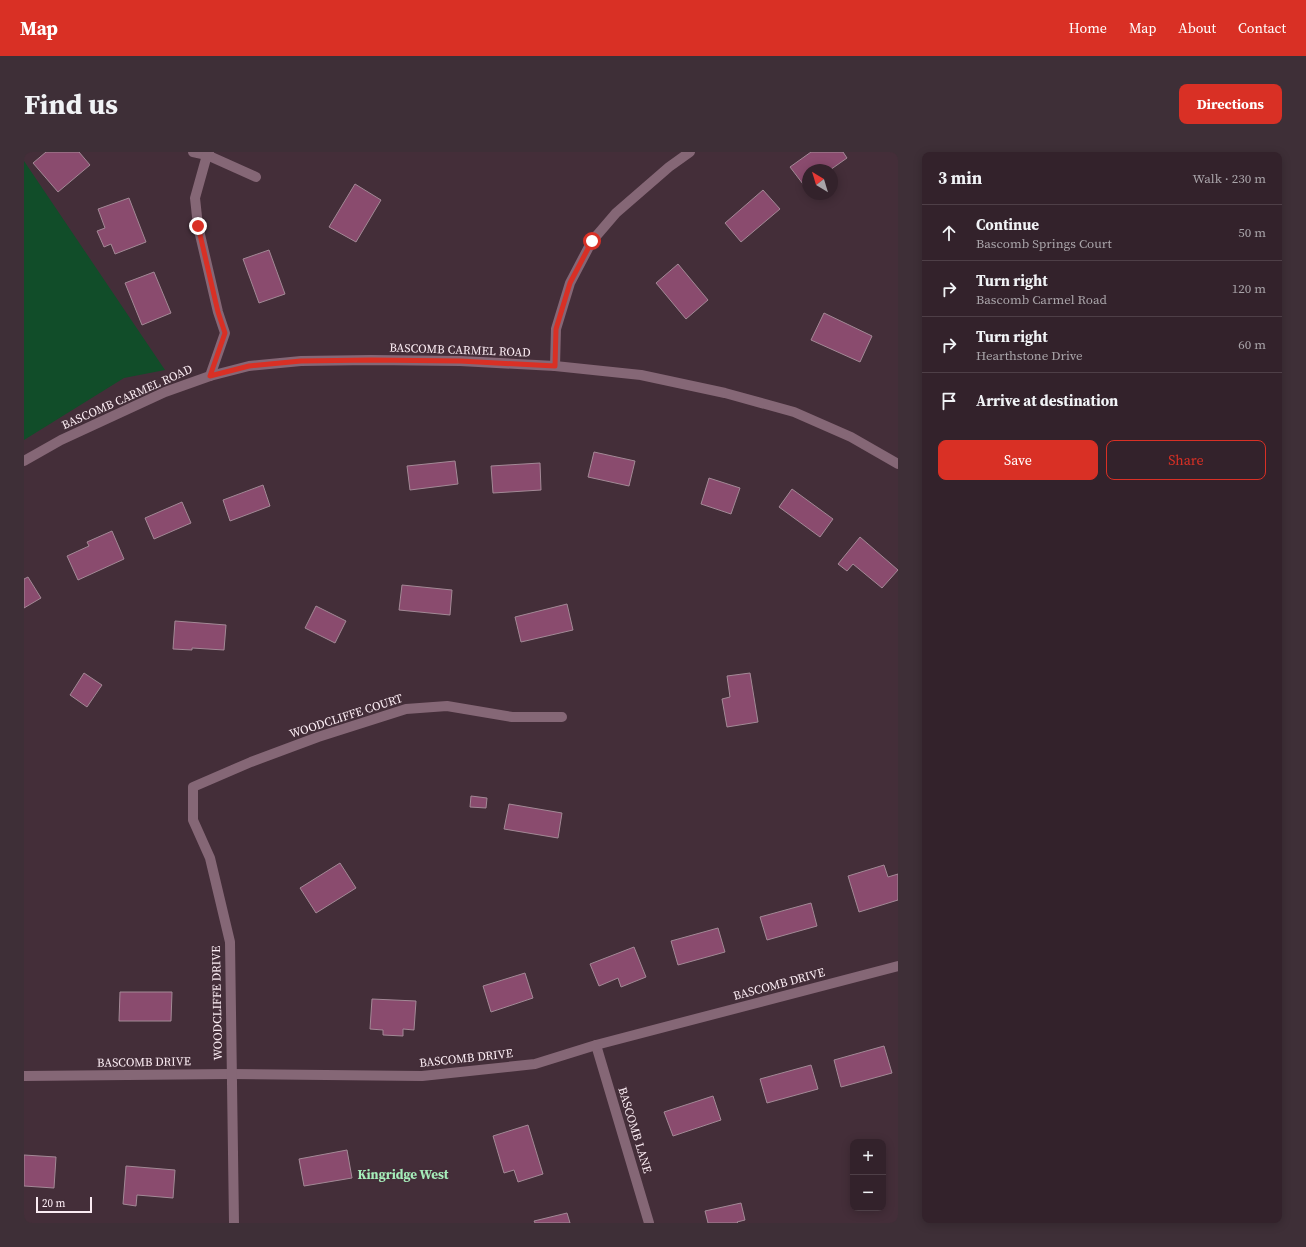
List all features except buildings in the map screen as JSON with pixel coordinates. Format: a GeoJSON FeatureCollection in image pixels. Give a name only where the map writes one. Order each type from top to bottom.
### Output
{"type":"FeatureCollection","features":[{"type":"Feature","properties":{"kind":"street"},"geometry":{"type":"LineString","coordinates":[[193,152],[208,154],[256,177]]}},
{"type":"Feature","properties":{"kind":"street"},"geometry":{"type":"LineString","coordinates":[[555,366],[556,329],[570,283],[592,241],[616,213],[669,167],[690,152]]}},
{"type":"Feature","properties":{"kind":"street"},"geometry":{"type":"LineString","coordinates":[[208,154],[195,198],[198,226],[218,312],[225,333],[210,376]]}},
{"type":"Feature","properties":{"kind":"street","name":"BASCOMB CARMEL ROAD"},"geometry":{"type":"LineString","coordinates":[[24,461],[61,440],[165,392],[210,376],[249,366],[301,361],[371,360],[460,361],[555,366],[641,375],[725,393],[794,412],[851,438],[898,464]]}},
{"type":"Feature","properties":{"kind":"street","name":"WOODCLIFFE COURT"},"geometry":{"type":"LineString","coordinates":[[193,787],[251,762],[318,737],[406,709],[447,706],[512,717],[562,716]]}},
{"type":"Feature","properties":{"kind":"street","name":"WOODCLIFFE DRIVE"},"geometry":{"type":"LineString","coordinates":[[193,787],[193,820],[210,858],[230,942],[234,1223]]}},
{"type":"Feature","properties":{"kind":"street","name":"BASCOMB DRIVE"},"geometry":{"type":"LineString","coordinates":[[24,1076],[231,1074],[422,1076],[535,1064],[596,1044],[898,966]]}},
{"type":"Feature","properties":{"kind":"street","name":"BASCOMB LANE"},"geometry":{"type":"LineString","coordinates":[[596,1044],[649,1223]]}},
{"type":"Feature","properties":{"kind":"green space"},"geometry":{"type":"Polygon","coordinates":[[[24,161],[165,370],[124,378],[24,440],[24,161]]]}},
{"type":"Feature","properties":{"kind":"district","name":"Kingridge West"},"geometry":{"type":"Point","coordinates":[403,1174]}},
{"type":"Feature","properties":{"kind":"route"},"geometry":{"type":"LineString","coordinates":[[198,226],[218,312],[225,333],[210,376],[249,366],[301,361],[460,361],[555,366],[556,329],[570,283],[592,241]]}}]}
